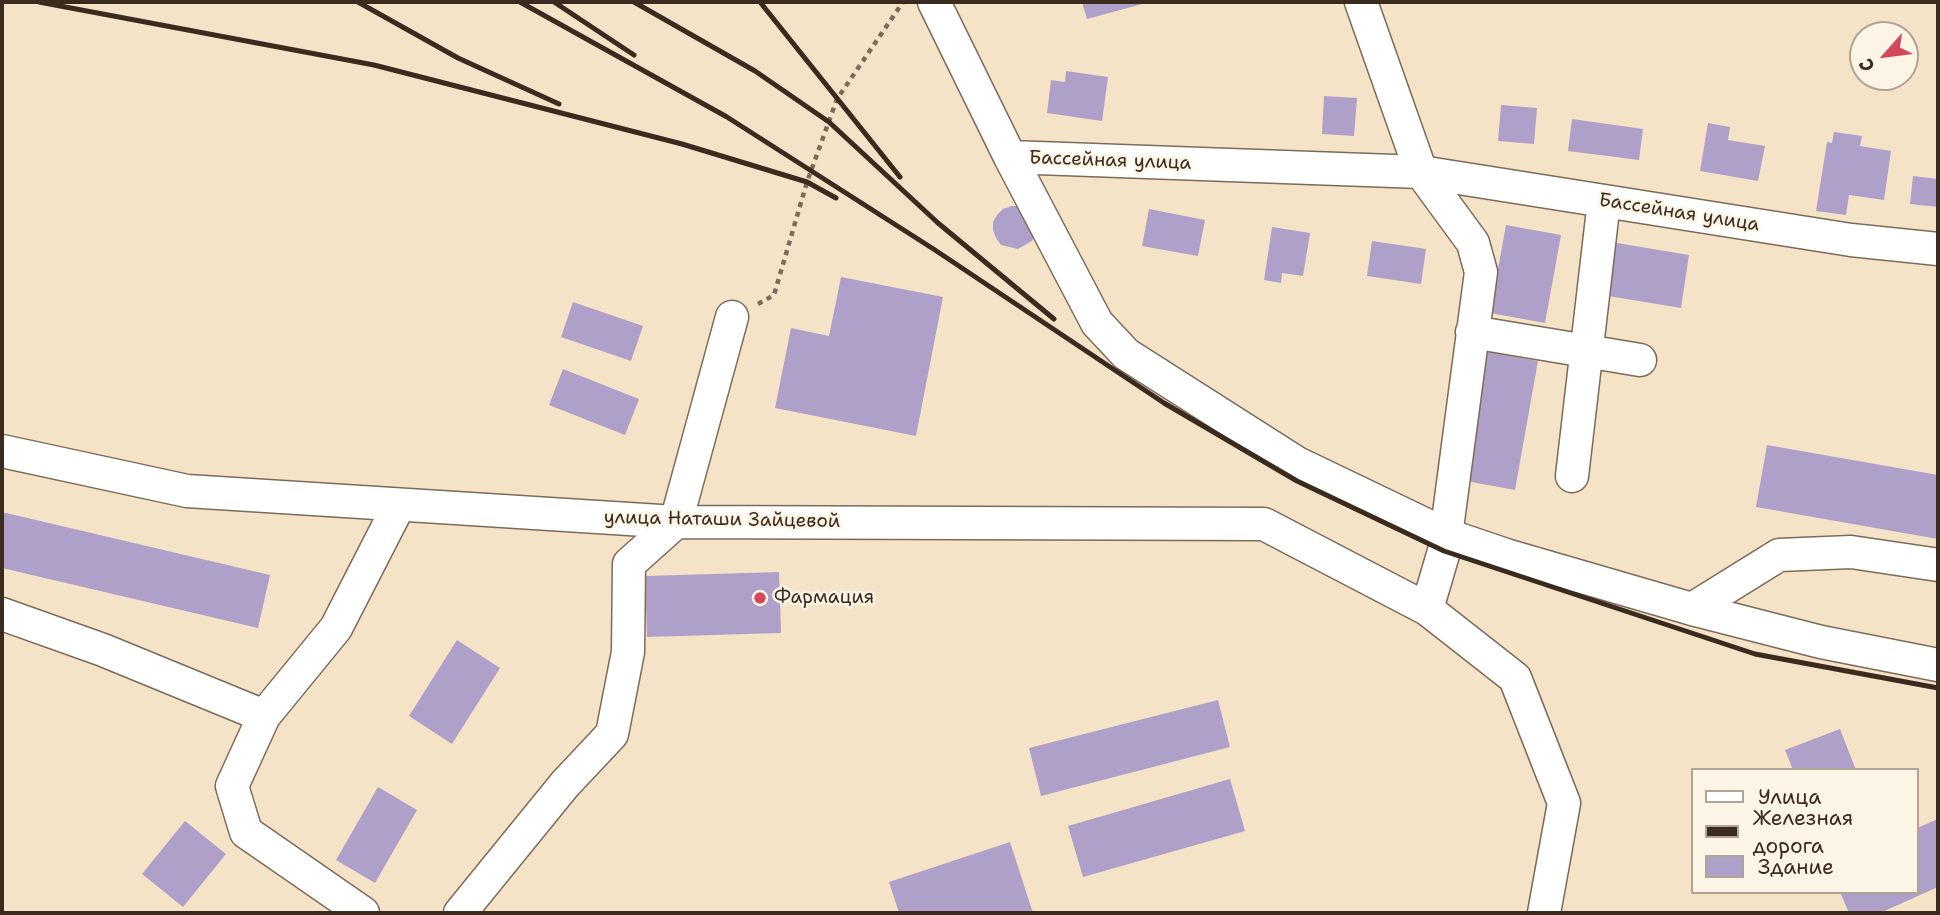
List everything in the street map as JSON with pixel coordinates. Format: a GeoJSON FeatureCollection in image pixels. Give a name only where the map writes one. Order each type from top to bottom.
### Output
{"type":"FeatureCollection","features":[{"type":"Feature","properties":{"kind":"street"},"geometry":{"type":"LineString","coordinates":[[934,2],[1010,157],[1097,323],[1126,354],[1297,463],[1447,535],[1692,609],[1821,642],[1938,665]]}},
{"type":"Feature","properties":{"kind":"street"},"geometry":{"type":"LineString","coordinates":[[1361,2],[1421,172],[1473,243],[1481,272],[1447,535],[1427,608]]}},
{"type":"Feature","properties":{"kind":"street","name":"Бассейная улица"},"geometry":{"type":"LineString","coordinates":[[1010,157],[1421,172],[1852,240],[1938,250]]}},
{"type":"Feature","properties":{"kind":"street"},"geometry":{"type":"LineString","coordinates":[[1572,476],[1604,201]]}},
{"type":"Feature","properties":{"kind":"street"},"geometry":{"type":"LineString","coordinates":[[460,913],[565,784],[612,734],[628,652],[629,564],[676,522],[732,317]]}},
{"type":"Feature","properties":{"kind":"street"},"geometry":{"type":"LineString","coordinates":[[1472,332],[1640,360]]}},
{"type":"Feature","properties":{"kind":"street","name":"улица Наташи Зайцевой"},"geometry":{"type":"LineString","coordinates":[[2,451],[187,492],[676,522],[1264,524],[1427,608],[1515,678],[1564,803],[1544,913]]}},
{"type":"Feature","properties":{"kind":"street"},"geometry":{"type":"LineString","coordinates":[[363,913],[246,832],[232,786],[264,716],[336,628],[399,505]]}},
{"type":"Feature","properties":{"kind":"street"},"geometry":{"type":"LineString","coordinates":[[1692,609],[1779,555],[1851,552],[1938,565]]}},
{"type":"Feature","properties":{"kind":"street"},"geometry":{"type":"LineString","coordinates":[[2,614],[103,650],[264,716]]}},
{"type":"Feature","properties":{"kind":"path"},"geometry":{"type":"LineString","coordinates":[[732,317],[774,295],[807,182],[837,99],[904,2]]}},
{"type":"Feature","properties":{"kind":"building"},"geometry":{"type":"Polygon","coordinates":[[[1082,2],[1146,2],[1146,3],[1087,19],[1082,2]]]}},
{"type":"Feature","properties":{"kind":"building"},"geometry":{"type":"Polygon","coordinates":[[[1066,71],[1108,77],[1102,121],[1047,113],[1051,80],[1065,82],[1066,71]]]}},
{"type":"Feature","properties":{"kind":"building"},"geometry":{"type":"Polygon","coordinates":[[[1324,96],[1357,98],[1354,136],[1322,134],[1324,96]]]}},
{"type":"Feature","properties":{"kind":"building"},"geometry":{"type":"Polygon","coordinates":[[[1501,105],[1537,108],[1534,144],[1498,141],[1501,105]]]}},
{"type":"Feature","properties":{"kind":"building"},"geometry":{"type":"Polygon","coordinates":[[[1572,119],[1643,129],[1639,160],[1568,151],[1572,119]]]}},
{"type":"Feature","properties":{"kind":"building"},"geometry":{"type":"Polygon","coordinates":[[[1708,123],[1730,127],[1728,140],[1765,146],[1758,181],[1700,171],[1708,123]]]}},
{"type":"Feature","properties":{"kind":"building"},"geometry":{"type":"Polygon","coordinates":[[[1834,132],[1862,136],[1860,146],[1891,151],[1884,200],[1849,195],[1846,215],[1816,211],[1827,142],[1832,143],[1834,132]]]}},
{"type":"Feature","properties":{"kind":"building"},"geometry":{"type":"Polygon","coordinates":[[[1913,176],[1938,179],[1938,207],[1910,204],[1913,176]]]}},
{"type":"Feature","properties":{"kind":"building"},"geometry":{"type":"Polygon","coordinates":[[[1012,206],[1020,206],[1035,233],[1032,241],[1018,249],[1001,245],[993,230],[997,215],[1012,206]]]}},
{"type":"Feature","properties":{"kind":"building"},"geometry":{"type":"Polygon","coordinates":[[[1149,209],[1205,220],[1198,256],[1142,246],[1149,209]]]}},
{"type":"Feature","properties":{"kind":"building"},"geometry":{"type":"Polygon","coordinates":[[[1506,225],[1561,235],[1545,323],[1490,313],[1506,225]]]}},
{"type":"Feature","properties":{"kind":"building"},"geometry":{"type":"Polygon","coordinates":[[[1272,227],[1310,233],[1303,276],[1282,273],[1281,283],[1264,280],[1272,227]]]}},
{"type":"Feature","properties":{"kind":"building"},"geometry":{"type":"Polygon","coordinates":[[[1372,241],[1426,249],[1421,284],[1367,276],[1372,241]]]}},
{"type":"Feature","properties":{"kind":"building"},"geometry":{"type":"Polygon","coordinates":[[[1605,241],[1689,255],[1681,308],[1596,294],[1605,241]]]}},
{"type":"Feature","properties":{"kind":"building"},"geometry":{"type":"Polygon","coordinates":[[[841,277],[943,297],[916,436],[775,408],[791,328],[829,336],[841,277]]]}},
{"type":"Feature","properties":{"kind":"building"},"geometry":{"type":"Polygon","coordinates":[[[573,302],[643,326],[631,361],[561,337],[573,302]]]}},
{"type":"Feature","properties":{"kind":"building"},"geometry":{"type":"Polygon","coordinates":[[[1488,352],[1538,361],[1515,490],[1466,481],[1488,352]]]}},
{"type":"Feature","properties":{"kind":"building"},"geometry":{"type":"Polygon","coordinates":[[[563,369],[639,399],[625,435],[549,405],[563,369]]]}},
{"type":"Feature","properties":{"kind":"building"},"geometry":{"type":"Polygon","coordinates":[[[1767,445],[1938,475],[1938,539],[1756,507],[1767,445]]]}},
{"type":"Feature","properties":{"kind":"building"},"geometry":{"type":"Polygon","coordinates":[[[2,512],[270,575],[258,628],[2,568],[2,512]]]}},
{"type":"Feature","properties":{"kind":"building"},"geometry":{"type":"Polygon","coordinates":[[[779,572],[781,633],[647,637],[645,576],[779,572]]]}},
{"type":"Feature","properties":{"kind":"building"},"geometry":{"type":"Polygon","coordinates":[[[457,640],[500,668],[452,744],[409,716],[457,640]]]}},
{"type":"Feature","properties":{"kind":"building"},"geometry":{"type":"Polygon","coordinates":[[[1218,700],[1230,747],[1041,796],[1029,748],[1218,700]]]}},
{"type":"Feature","properties":{"kind":"building"},"geometry":{"type":"Polygon","coordinates":[[[1840,729],[1855,768],[1792,768],[1785,750],[1840,729]]]}},
{"type":"Feature","properties":{"kind":"building"},"geometry":{"type":"Polygon","coordinates":[[[1230,779],[1245,831],[1083,877],[1068,826],[1230,779]]]}},
{"type":"Feature","properties":{"kind":"building"},"geometry":{"type":"Polygon","coordinates":[[[378,787],[417,810],[375,883],[336,860],[378,787]]]}},
{"type":"Feature","properties":{"kind":"building"},"geometry":{"type":"Polygon","coordinates":[[[1938,819],[1938,887],[1880,913],[1849,913],[1841,894],[1919,894],[1919,827],[1938,819]]]}},
{"type":"Feature","properties":{"kind":"building"},"geometry":{"type":"Polygon","coordinates":[[[185,821],[226,854],[183,907],[142,874],[185,821]]]}},
{"type":"Feature","properties":{"kind":"building"},"geometry":{"type":"Polygon","coordinates":[[[1010,842],[1033,913],[899,913],[889,882],[1010,842]]]}},
{"type":"Feature","properties":{"kind":"railway"},"geometry":{"type":"LineString","coordinates":[[39,2],[374,65],[682,144],[807,182],[836,198]]}},
{"type":"Feature","properties":{"kind":"railway"},"geometry":{"type":"LineString","coordinates":[[358,2],[458,58],[559,104]]}},
{"type":"Feature","properties":{"kind":"railway"},"geometry":{"type":"LineString","coordinates":[[520,2],[727,117],[935,250],[1164,403],[1297,481],[1444,551],[1755,654],[1938,688]]}},
{"type":"Feature","properties":{"kind":"railway"},"geometry":{"type":"LineString","coordinates":[[554,2],[634,55]]}},
{"type":"Feature","properties":{"kind":"railway"},"geometry":{"type":"LineString","coordinates":[[634,2],[755,71],[829,122],[938,223],[1054,319]]}},
{"type":"Feature","properties":{"kind":"railway"},"geometry":{"type":"LineString","coordinates":[[760,2],[900,177]]}},
{"type":"Feature","properties":{"kind":"place","name":"Фармация"},"geometry":{"type":"Point","coordinates":[760,598]}}]}
